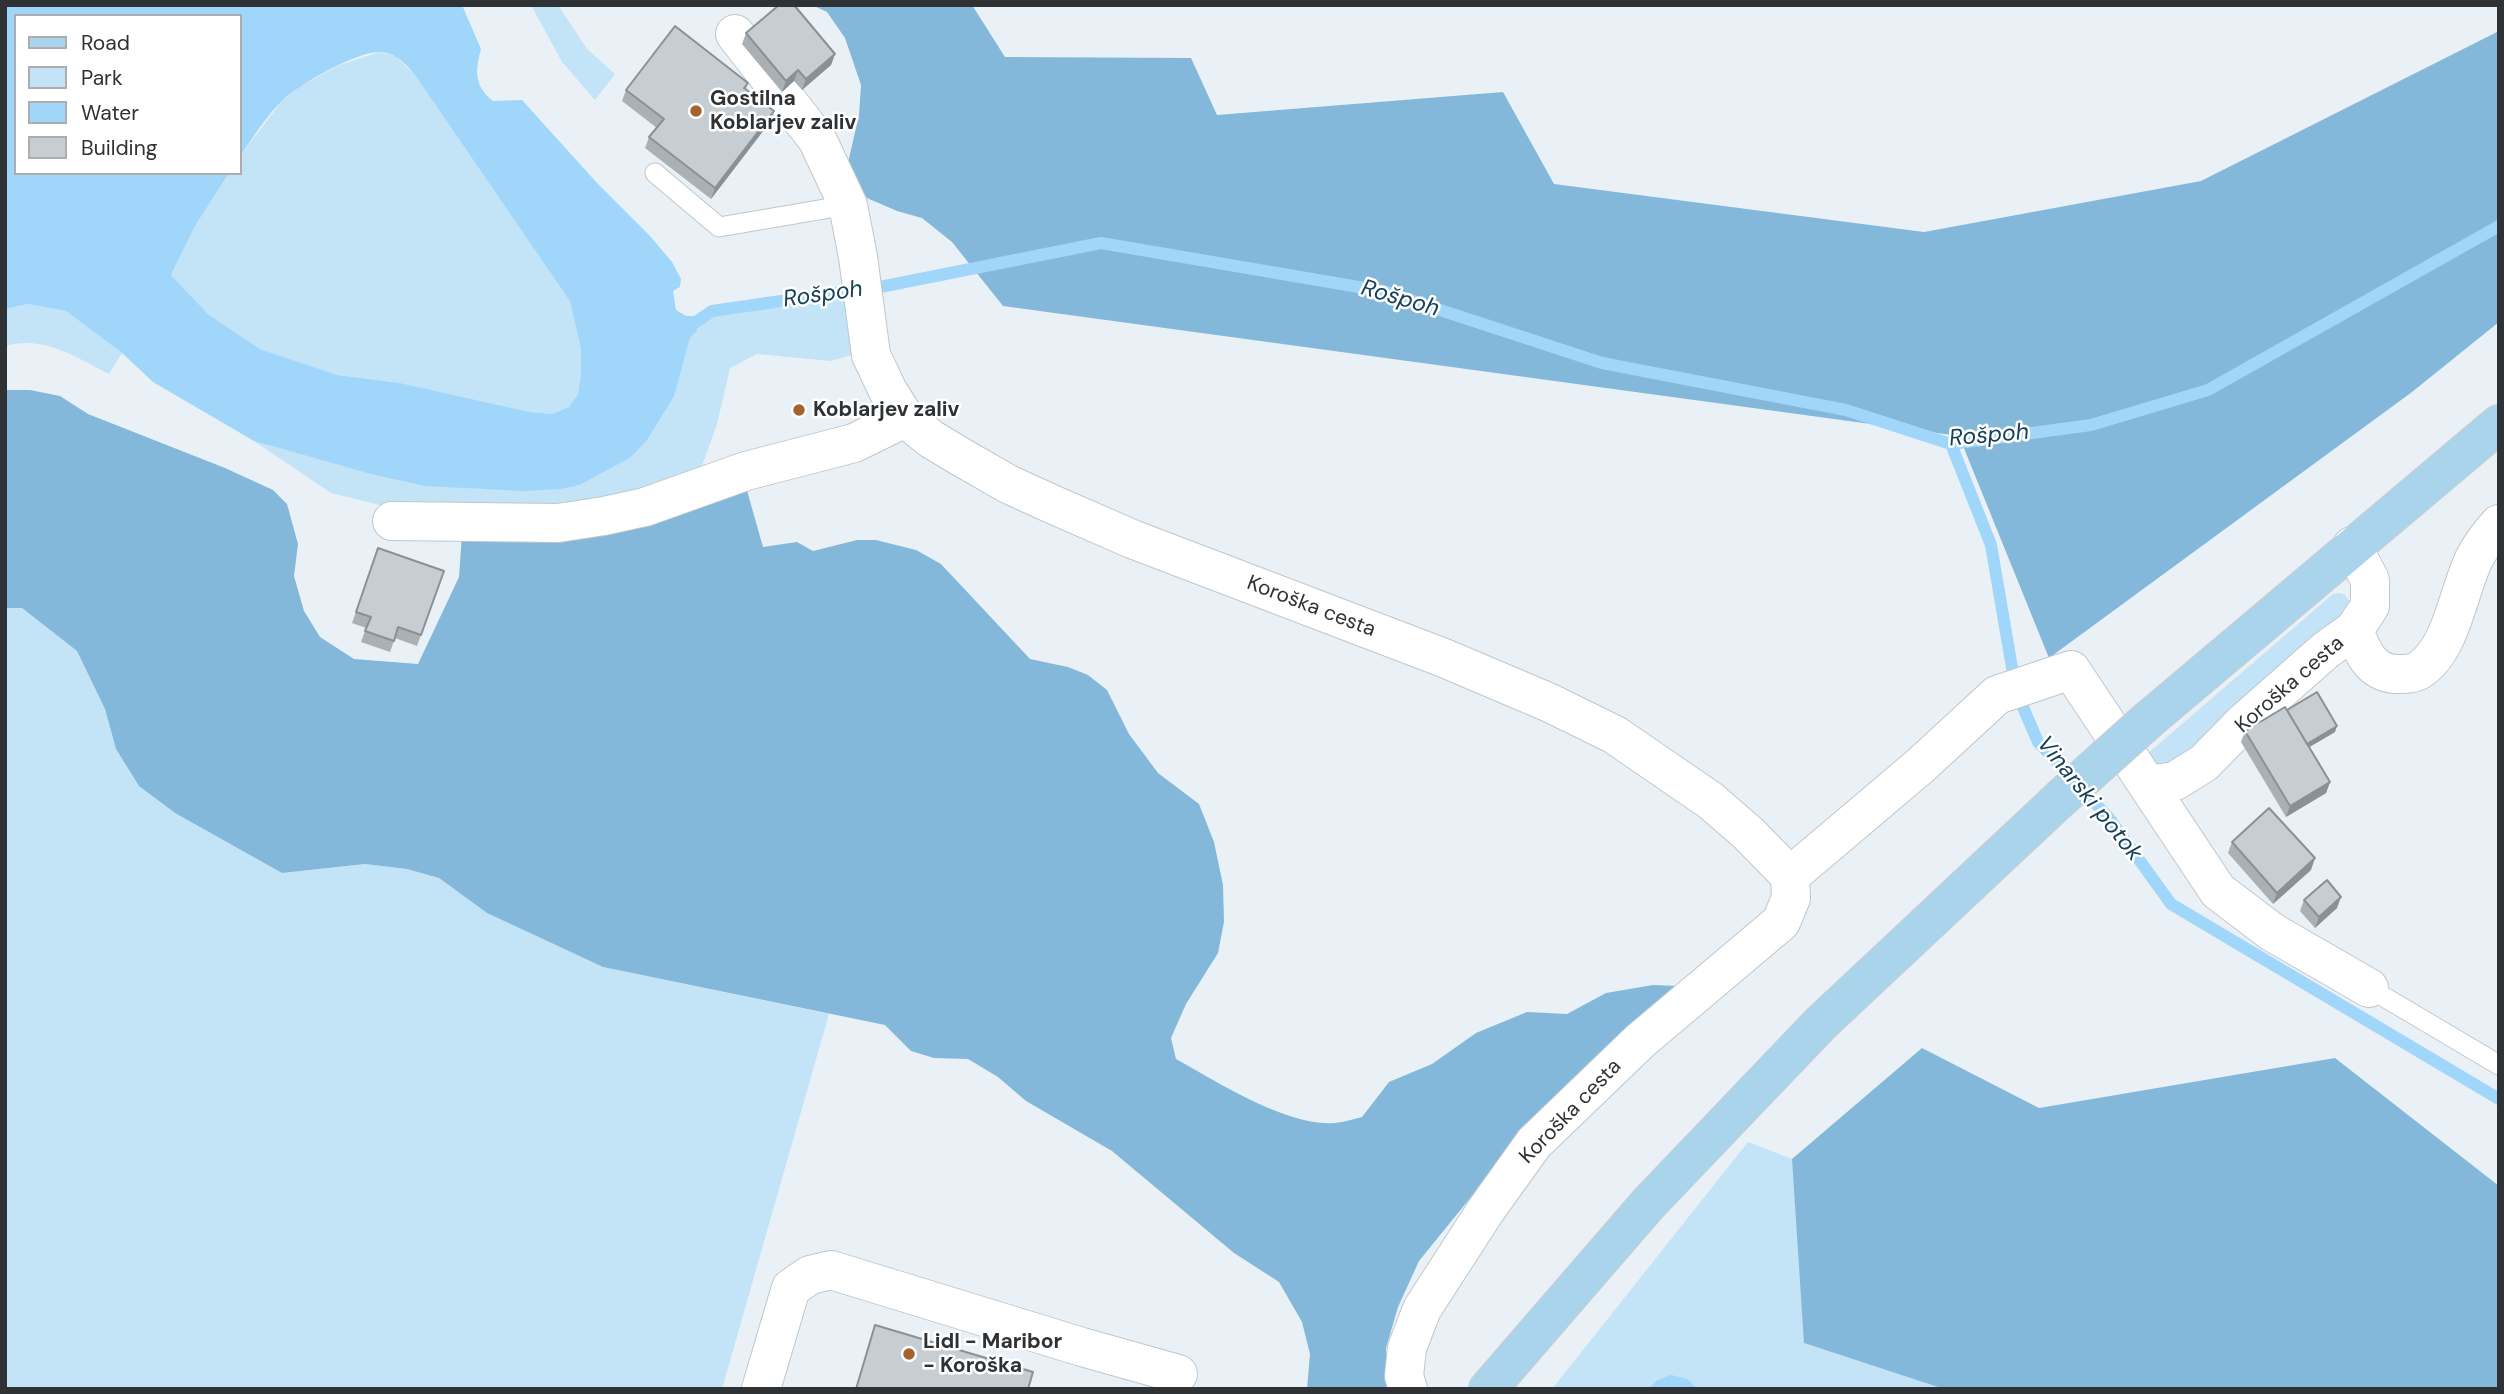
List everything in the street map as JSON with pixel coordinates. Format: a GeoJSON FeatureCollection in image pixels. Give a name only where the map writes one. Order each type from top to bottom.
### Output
{"type":"FeatureCollection","features":[{"type":"Feature","properties":{"kind":"main road"},"geometry":{"type":"LineString","coordinates":[[1488,1389],[1648,1204],[1820,1024],[2147,720],[2499,424]]}},
{"type":"Feature","properties":{"kind":"street","name":"Koroška cesta"},"geometry":{"type":"LineString","coordinates":[[735,34],[817,139],[849,205],[872,355],[888,391],[905,418],[931,439],[1008,484],[1144,544],[1444,658],[1550,703],[1615,735],[1711,801],[1749,834],[1790,876],[1791,898],[1781,922],[1640,1041],[1526,1154],[1422,1309],[1407,1348],[1404,1376],[1408,1389]]}},
{"type":"Feature","properties":{"kind":"street"},"geometry":{"type":"LineString","coordinates":[[392,521],[546,523],[604,516],[645,507],[746,471],[854,443],[905,418]]}},
{"type":"Feature","properties":{"kind":"street"},"geometry":{"type":"LineString","coordinates":[[2354,630],[2365,658],[2385,673],[2406,674],[2420,670],[2435,653],[2451,625],[2475,557],[2499,524]]}},
{"type":"Feature","properties":{"kind":"street","name":"Koroška cesta"},"geometry":{"type":"LineString","coordinates":[[2148,785],[2175,781],[2204,763],[2243,723],[2326,650],[2354,630],[2370,606],[2371,580],[2352,546]]}},
{"type":"Feature","properties":{"kind":"street"},"geometry":{"type":"LineString","coordinates":[[1790,876],[1920,766],[1997,695],[2053,676],[2148,785],[2218,891],[2272,932],[2370,988]]}},
{"type":"Feature","properties":{"kind":"street"},"geometry":{"type":"LineString","coordinates":[[761,1389],[791,1288],[810,1275],[831,1270],[1178,1374]]}},
{"type":"Feature","properties":{"kind":"lane"},"geometry":{"type":"LineString","coordinates":[[654,173],[719,227],[849,205]]}},
{"type":"Feature","properties":{"kind":"lane"},"geometry":{"type":"LineString","coordinates":[[2370,988],[2499,1065]]}},
{"type":"Feature","properties":{"kind":"green space"},"geometry":{"type":"Polygon","coordinates":[[[531,5],[558,5],[587,49],[615,74],[595,100],[562,62],[531,5]]]}},
{"type":"Feature","properties":{"kind":"green space"},"geometry":{"type":"Polygon","coordinates":[[[379,52],[395,56],[415,75],[570,300],[581,349],[581,373],[578,394],[569,407],[552,414],[530,412],[400,383],[337,375],[260,349],[208,314],[171,275],[195,226],[228,175],[242,175],[242,153],[282,101],[300,86],[340,65],[379,52]]]}},
{"type":"Feature","properties":{"kind":"green space"},"geometry":{"type":"Polygon","coordinates":[[[848,296],[852,355],[831,361],[757,354],[730,368],[717,424],[702,466],[595,508],[388,507],[331,493],[254,441],[367,473],[480,489],[561,489],[580,485],[630,458],[683,362],[696,325],[710,316],[848,296]]]}},
{"type":"Feature","properties":{"kind":"green space"},"geometry":{"type":"Polygon","coordinates":[[[28,304],[66,311],[122,353],[109,374],[46,346],[19,343],[5,346],[5,309],[28,304]]]}},
{"type":"Feature","properties":{"kind":"green space"},"geometry":{"type":"Polygon","coordinates":[[[2333,594],[2345,595],[2350,602],[2345,614],[2233,720],[2166,769],[2139,761],[2333,594]]]}},
{"type":"Feature","properties":{"kind":"green space"},"geometry":{"type":"Polygon","coordinates":[[[5,608],[22,608],[77,651],[105,709],[116,749],[139,786],[175,813],[282,873],[365,864],[407,869],[439,878],[487,913],[603,967],[829,1014],[722,1389],[5,1389],[5,608]]]}},
{"type":"Feature","properties":{"kind":"green space"},"geometry":{"type":"Polygon","coordinates":[[[1748,1142],[1792,1159],[1806,1232],[1804,1343],[1944,1389],[1552,1389],[1748,1142]]]}},
{"type":"Feature","properties":{"kind":"shaded area"},"geometry":{"type":"Polygon","coordinates":[[[812,5],[972,5],[1005,57],[1191,58],[1217,115],[1503,92],[1554,184],[1924,232],[2201,181],[2499,31],[2499,322],[2412,392],[2049,658],[1959,436],[1003,306],[952,242],[922,218],[867,198],[851,182],[847,167],[859,115],[861,85],[845,38],[827,12],[812,5]]]}},
{"type":"Feature","properties":{"kind":"shaded area"},"geometry":{"type":"Polygon","coordinates":[[[5,390],[30,390],[60,396],[88,414],[225,468],[273,490],[287,504],[298,544],[294,576],[304,611],[320,637],[354,659],[418,664],[459,577],[462,534],[746,487],[763,547],[797,542],[813,551],[857,540],[876,540],[916,550],[941,564],[1030,659],[1068,667],[1088,675],[1107,690],[1129,734],[1158,773],[1199,804],[1214,842],[1223,885],[1224,922],[1218,953],[1186,1004],[1171,1038],[1176,1059],[1275,1111],[1316,1122],[1335,1123],[1362,1117],[1389,1082],[1432,1064],[1476,1033],[1527,1012],[1567,1014],[1606,993],[1653,985],[1679,986],[1527,1128],[1419,1261],[1398,1307],[1386,1348],[1386,1389],[1307,1389],[1310,1354],[1302,1322],[1279,1282],[1234,1253],[1112,1151],[1026,1101],[998,1077],[968,1059],[934,1058],[911,1051],[885,1025],[603,967],[487,913],[439,878],[407,869],[365,864],[282,873],[175,813],[139,786],[116,749],[105,709],[77,651],[22,608],[5,608],[5,390]]]}},
{"type":"Feature","properties":{"kind":"shaded area"},"geometry":{"type":"Polygon","coordinates":[[[1922,1048],[2039,1108],[2335,1058],[2499,1186],[2499,1389],[1944,1389],[1804,1343],[1792,1159],[1922,1048]]]}},
{"type":"Feature","properties":{"kind":"water"},"geometry":{"type":"Polygon","coordinates":[[[5,5],[462,5],[481,49],[477,71],[482,90],[493,101],[522,100],[597,183],[650,236],[672,262],[681,279],[680,287],[673,291],[676,310],[696,322],[697,330],[690,338],[674,396],[647,440],[630,458],[580,485],[523,491],[425,486],[367,473],[254,441],[153,382],[122,353],[66,311],[28,304],[5,309],[5,5]],[[14,14],[14,175],[228,175],[195,226],[171,275],[208,314],[260,349],[337,375],[400,383],[530,412],[552,414],[569,407],[578,394],[581,373],[581,349],[570,301],[404,63],[395,56],[379,52],[357,57],[301,86],[283,100],[242,153],[242,14],[14,14]]]}},
{"type":"Feature","properties":{"kind":"water"},"geometry":{"type":"Polygon","coordinates":[[[1671,1375],[1687,1379],[1698,1389],[1649,1389],[1656,1381],[1671,1375]]]}},
{"type":"Feature","properties":{"kind":"building"},"geometry":{"type":"Polygon","coordinates":[[[779,5],[794,5],[835,54],[806,79],[798,70],[786,81],[746,33],[779,5]]]}},
{"type":"Feature","properties":{"kind":"building","name":"Gostilna Koblarjev zaliv"},"geometry":{"type":"Polygon","coordinates":[[[675,26],[748,83],[744,88],[774,111],[715,188],[649,137],[664,119],[626,90],[675,26]]]}},
{"type":"Feature","properties":{"kind":"building"},"geometry":{"type":"Polygon","coordinates":[[[378,548],[444,571],[421,635],[398,627],[394,641],[365,631],[371,617],[356,612],[378,548]]]}},
{"type":"Feature","properties":{"kind":"building"},"geometry":{"type":"Polygon","coordinates":[[[2317,692],[2337,726],[2307,744],[2287,710],[2317,692]]]}},
{"type":"Feature","properties":{"kind":"building"},"geometry":{"type":"Polygon","coordinates":[[[2285,707],[2330,782],[2290,806],[2245,731],[2285,707]]]}},
{"type":"Feature","properties":{"kind":"building"},"geometry":{"type":"Polygon","coordinates":[[[2269,808],[2315,858],[2277,893],[2232,842],[2269,808]]]}},
{"type":"Feature","properties":{"kind":"building"},"geometry":{"type":"Polygon","coordinates":[[[2327,880],[2341,897],[2319,917],[2304,900],[2327,880]]]}},
{"type":"Feature","properties":{"kind":"building","name":"Lidl - Maribor - Koroška"},"geometry":{"type":"Polygon","coordinates":[[[875,1325],[1033,1372],[1028,1389],[856,1389],[875,1325]]]}},
{"type":"Feature","properties":{"kind":"waterway","name":"Rošpoh"},"geometry":{"type":"LineString","coordinates":[[679,322],[696,322],[712,311],[885,286],[1101,243],[1382,291],[1602,363],[1846,410],[1951,444],[2091,425],[2208,390],[2499,226]]}},
{"type":"Feature","properties":{"kind":"waterway","name":"Vinarski potok"},"geometry":{"type":"LineString","coordinates":[[1951,444],[1991,545],[2016,691],[2038,742],[2109,818],[2171,904],[2499,1099]]}},
{"type":"Feature","properties":{"kind":"place","name":"Gostilna Koblarjev zaliv"},"geometry":{"type":"Point","coordinates":[696,111]}},
{"type":"Feature","properties":{"kind":"place","name":"Koblarjev zaliv"},"geometry":{"type":"Point","coordinates":[799,410]}},
{"type":"Feature","properties":{"kind":"place","name":"Lidl - Maribor - Koroška"},"geometry":{"type":"Point","coordinates":[909,1354]}}]}
